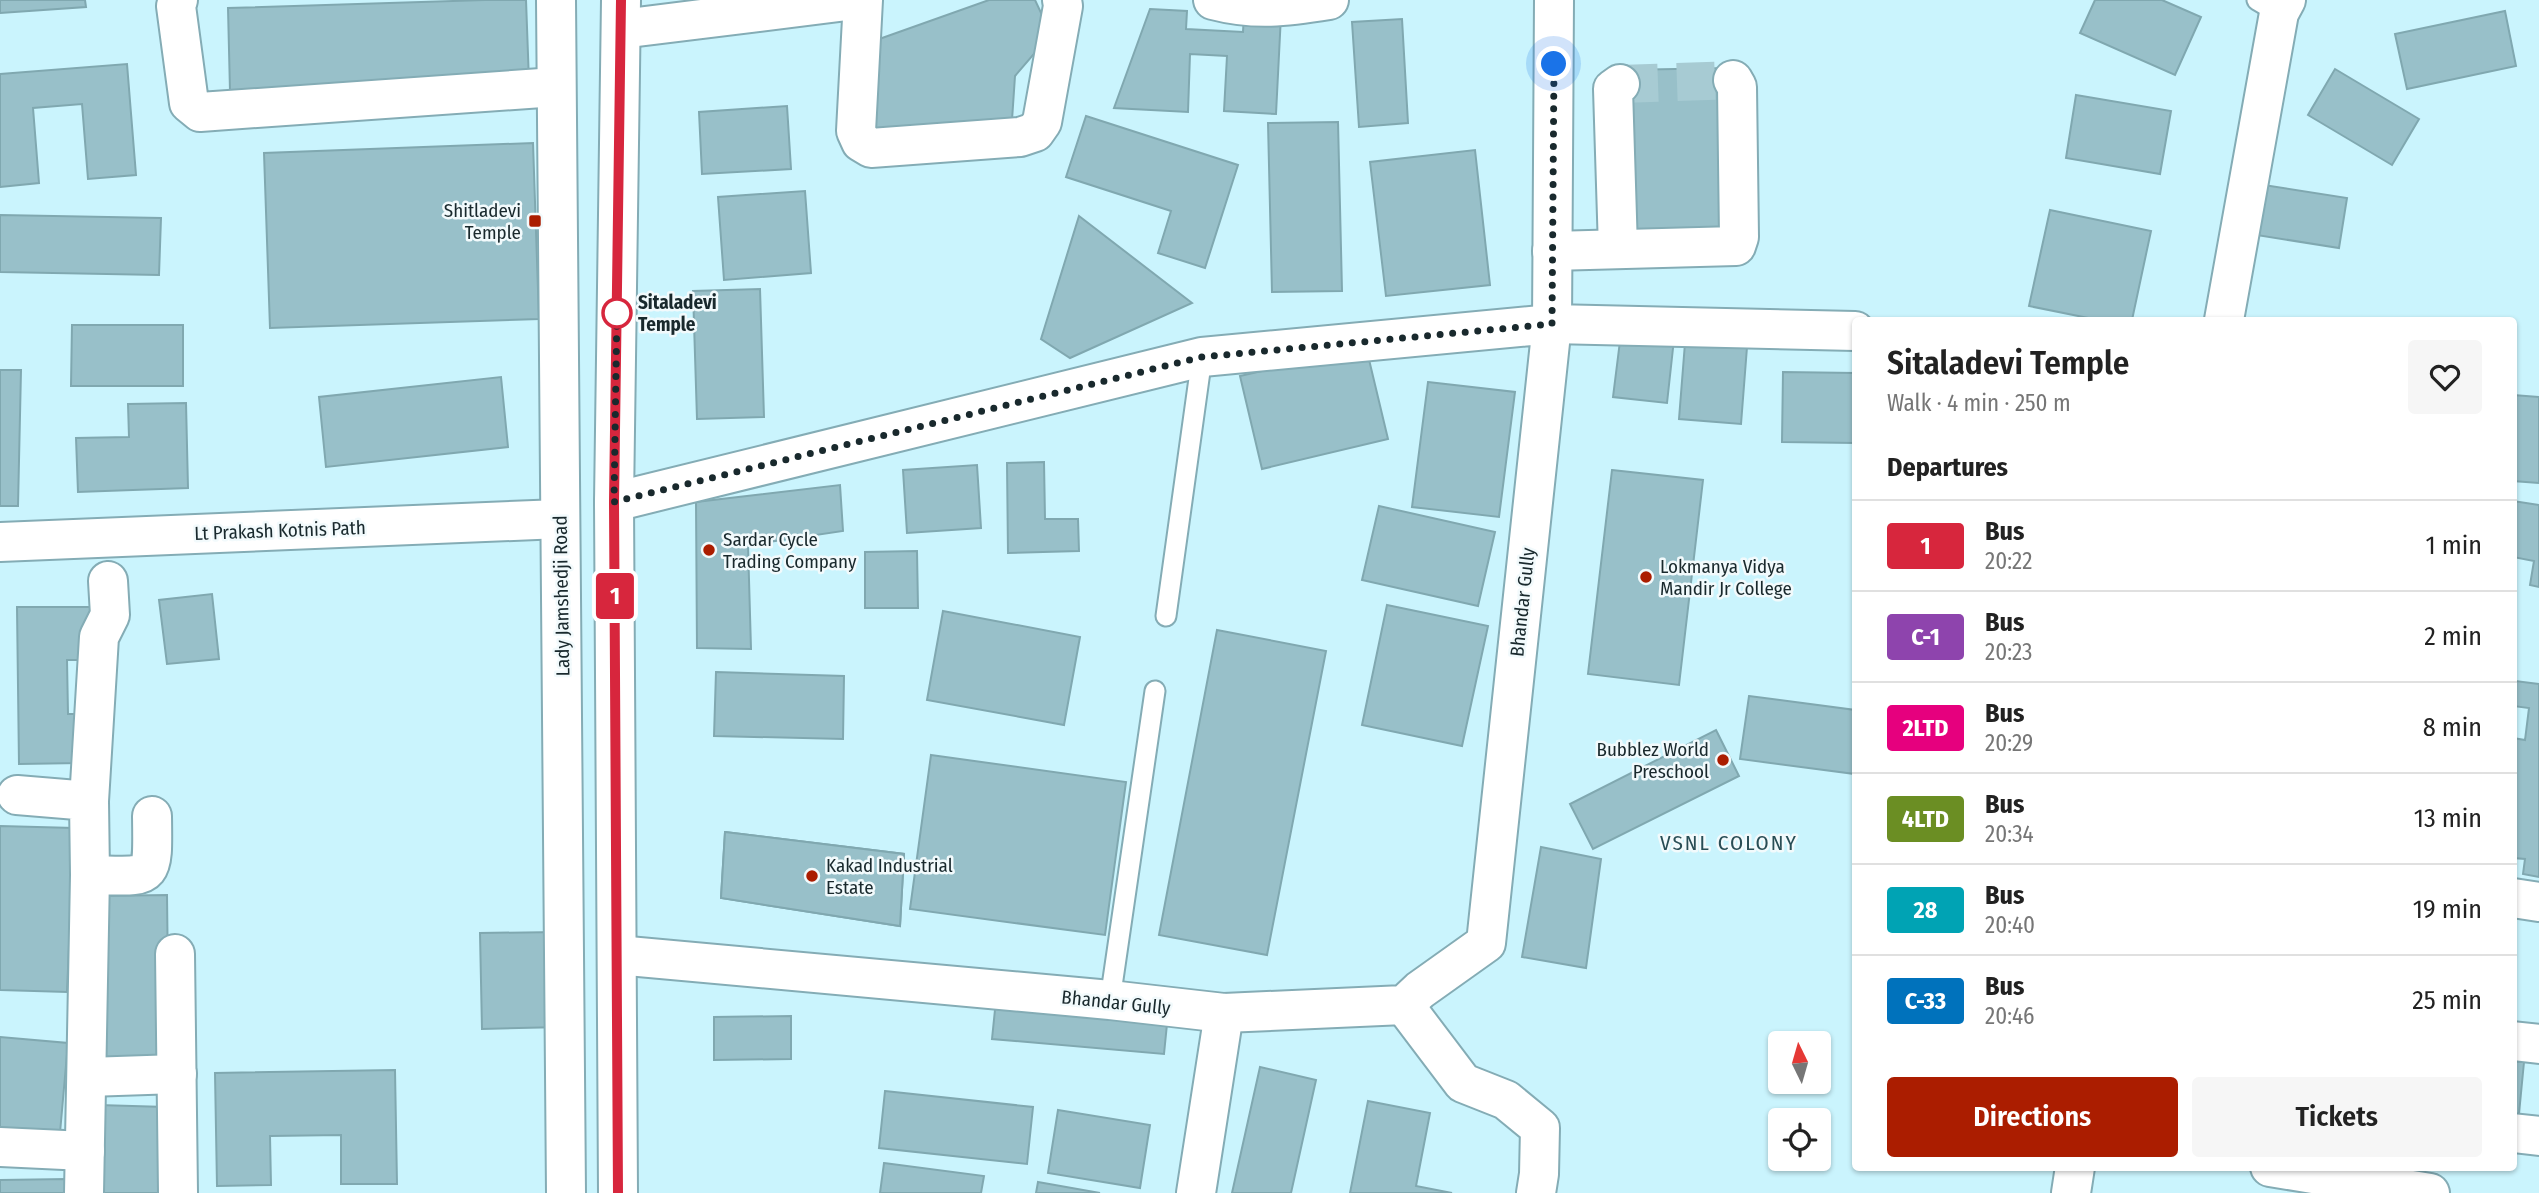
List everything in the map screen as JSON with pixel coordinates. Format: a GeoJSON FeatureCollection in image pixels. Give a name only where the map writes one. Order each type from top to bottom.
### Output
{"type":"FeatureCollection","features":[{"type":"Feature","properties":{"kind":"street"},"geometry":{"type":"LineString","coordinates":[[178,0],[176,6],[189,103],[200,112],[209,114],[556,87]]}},
{"type":"Feature","properties":{"kind":"street","name":"Lady Jamshedji Road"},"geometry":{"type":"LineString","coordinates":[[556,0],[566,1193]]}},
{"type":"Feature","properties":{"kind":"street"},"geometry":{"type":"LineString","coordinates":[[618,1193],[614,502],[621,14],[855,0]]}},
{"type":"Feature","properties":{"kind":"street"},"geometry":{"type":"LineString","coordinates":[[863,0],[856,131],[861,142],[871,148],[1020,137],[1035,132],[1042,122],[1062,0]]}},
{"type":"Feature","properties":{"kind":"street"},"geometry":{"type":"LineString","coordinates":[[1213,0],[1238,6],[1329,0]]}},
{"type":"Feature","properties":{"kind":"street","name":"Bhandar Gully"},"geometry":{"type":"LineString","coordinates":[[617,955],[1111,1000],[1224,1013],[1404,1005],[1420,990],[1486,943],[1552,324],[1554,0]]}},
{"type":"Feature","properties":{"kind":"street"},"geometry":{"type":"LineString","coordinates":[[2224,317],[2274,4]]}},
{"type":"Feature","properties":{"kind":"street"},"geometry":{"type":"LineString","coordinates":[[1552,250],[1736,246],[1739,237],[1737,100],[1736,83],[1733,80]]}},
{"type":"Feature","properties":{"kind":"street"},"geometry":{"type":"LineString","coordinates":[[1618,249],[1613,89],[1620,84]]}},
{"type":"Feature","properties":{"kind":"street"},"geometry":{"type":"LineString","coordinates":[[614,502],[1202,357],[1552,324],[1852,331]]}},
{"type":"Feature","properties":{"kind":"street","name":"Lt Prakash Kotnis Path"},"geometry":{"type":"LineString","coordinates":[[0,542],[560,519]]}},
{"type":"Feature","properties":{"kind":"street"},"geometry":{"type":"LineString","coordinates":[[84,1193],[88,1077],[89,801],[99,637],[110,615],[108,581]]}},
{"type":"Feature","properties":{"kind":"street"},"geometry":{"type":"LineString","coordinates":[[17,795],[89,801]]}},
{"type":"Feature","properties":{"kind":"street"},"geometry":{"type":"LineString","coordinates":[[90,875],[138,876],[146,873],[153,861],[152,816]]}},
{"type":"Feature","properties":{"kind":"street"},"geometry":{"type":"LineString","coordinates":[[2517,899],[2539,902]]}},
{"type":"Feature","properties":{"kind":"street"},"geometry":{"type":"LineString","coordinates":[[175,954],[178,1193]]}},
{"type":"Feature","properties":{"kind":"street"},"geometry":{"type":"LineString","coordinates":[[1404,1005],[1462,1083],[1506,1100],[1540,1128],[1538,1184]]}},
{"type":"Feature","properties":{"kind":"street"},"geometry":{"type":"LineString","coordinates":[[1196,1193],[1224,1013]]}},
{"type":"Feature","properties":{"kind":"street"},"geometry":{"type":"LineString","coordinates":[[2517,1041],[2539,1044]]}},
{"type":"Feature","properties":{"kind":"street"},"geometry":{"type":"LineString","coordinates":[[88,1077],[177,1074]]}},
{"type":"Feature","properties":{"kind":"street"},"geometry":{"type":"LineString","coordinates":[[2517,1133],[2539,1136]]}},
{"type":"Feature","properties":{"kind":"street"},"geometry":{"type":"LineString","coordinates":[[0,1147],[85,1151]]}},
{"type":"Feature","properties":{"kind":"street"},"geometry":{"type":"LineString","coordinates":[[2071,1193],[2074,1171]]}},
{"type":"Feature","properties":{"kind":"street"},"geometry":{"type":"LineString","coordinates":[[2295,1171],[2430,1193]]}},
{"type":"Feature","properties":{"kind":"lane"},"geometry":{"type":"LineString","coordinates":[[1166,616],[1202,357]]}},
{"type":"Feature","properties":{"kind":"lane"},"geometry":{"type":"LineString","coordinates":[[1111,1000],[1155,691]]}},
{"type":"Feature","properties":{"kind":"building"},"geometry":{"type":"Polygon","coordinates":[[[0,0],[85,0],[86,7],[0,13],[0,0]]]}},
{"type":"Feature","properties":{"kind":"building"},"geometry":{"type":"Polygon","coordinates":[[[526,0],[529,82],[230,91],[228,8],[526,0]]]}},
{"type":"Feature","properties":{"kind":"building"},"geometry":{"type":"Polygon","coordinates":[[[989,0],[1035,0],[1051,34],[1015,76],[1012,120],[871,136],[868,43],[989,0]]]}},
{"type":"Feature","properties":{"kind":"building"},"geometry":{"type":"Polygon","coordinates":[[[2095,0],[2162,0],[2201,17],[2175,75],[2080,33],[2095,0]]]}},
{"type":"Feature","properties":{"kind":"building"},"geometry":{"type":"Polygon","coordinates":[[[1150,9],[1187,11],[1186,29],[1243,32],[1244,14],[1281,15],[1276,114],[1224,111],[1227,56],[1190,54],[1188,112],[1114,108],[1150,9]]]}},
{"type":"Feature","properties":{"kind":"building"},"geometry":{"type":"Polygon","coordinates":[[[2505,11],[2516,66],[2407,89],[2395,34],[2505,11]]]}},
{"type":"Feature","properties":{"kind":"building"},"geometry":{"type":"Polygon","coordinates":[[[1402,19],[1408,123],[1359,127],[1352,22],[1402,19]]]}},
{"type":"Feature","properties":{"kind":"building"},"geometry":{"type":"Polygon","coordinates":[[[127,64],[136,175],[88,179],[82,104],[33,108],[39,183],[0,187],[0,74],[127,64]]]}},
{"type":"Feature","properties":{"kind":"building"},"geometry":{"type":"Polygon","coordinates":[[[1729,68],[1731,237],[1623,239],[1622,70],[1729,68]]]}},
{"type":"Feature","properties":{"kind":"building"},"geometry":{"type":"Polygon","coordinates":[[[2335,69],[2419,119],[2392,165],[2308,115],[2335,69]]]}},
{"type":"Feature","properties":{"kind":"building"},"geometry":{"type":"Polygon","coordinates":[[[2076,95],[2171,111],[2160,174],[2066,158],[2076,95]]]}},
{"type":"Feature","properties":{"kind":"building"},"geometry":{"type":"Polygon","coordinates":[[[787,106],[791,169],[702,174],[699,112],[787,106]]]}},
{"type":"Feature","properties":{"kind":"building"},"geometry":{"type":"Polygon","coordinates":[[[1086,116],[1238,165],[1205,268],[1158,253],[1171,211],[1066,177],[1086,116]]]}},
{"type":"Feature","properties":{"kind":"building"},"geometry":{"type":"Polygon","coordinates":[[[1338,122],[1342,291],[1272,292],[1268,123],[1338,122]]]}},
{"type":"Feature","properties":{"kind":"building"},"geometry":{"type":"Polygon","coordinates":[[[533,143],[539,319],[270,328],[264,153],[533,143]]]}},
{"type":"Feature","properties":{"kind":"building"},"geometry":{"type":"Polygon","coordinates":[[[1475,150],[1490,285],[1386,296],[1370,162],[1475,150]]]}},
{"type":"Feature","properties":{"kind":"building"},"geometry":{"type":"Polygon","coordinates":[[[2251,183],[2347,198],[2339,248],[2244,233],[2251,183]]]}},
{"type":"Feature","properties":{"kind":"building"},"geometry":{"type":"Polygon","coordinates":[[[805,191],[811,273],[724,280],[718,197],[805,191]]]}},
{"type":"Feature","properties":{"kind":"building"},"geometry":{"type":"Polygon","coordinates":[[[2050,210],[2151,231],[2133,317],[2083,317],[2029,306],[2050,210]]]}},
{"type":"Feature","properties":{"kind":"building"},"geometry":{"type":"Polygon","coordinates":[[[0,215],[161,218],[159,275],[0,272],[0,215]]]}},
{"type":"Feature","properties":{"kind":"building"},"geometry":{"type":"Polygon","coordinates":[[[1079,216],[1192,303],[1070,358],[1041,339],[1079,216]]]}},
{"type":"Feature","properties":{"kind":"building"},"geometry":{"type":"Polygon","coordinates":[[[760,289],[764,417],[697,419],[693,291],[760,289]]]}},
{"type":"Feature","properties":{"kind":"building"},"geometry":{"type":"Polygon","coordinates":[[[72,325],[183,325],[183,386],[71,386],[72,325]]]}},
{"type":"Feature","properties":{"kind":"building"},"geometry":{"type":"Polygon","coordinates":[[[1621,333],[1674,339],[1667,403],[1613,397],[1621,333]]]}},
{"type":"Feature","properties":{"kind":"building"},"geometry":{"type":"Polygon","coordinates":[[[1685,343],[1747,347],[1741,424],[1679,419],[1685,343]]]}},
{"type":"Feature","properties":{"kind":"building"},"geometry":{"type":"Polygon","coordinates":[[[1366,347],[1388,439],[1262,469],[1240,376],[1366,347]]]}},
{"type":"Feature","properties":{"kind":"building"},"geometry":{"type":"Polygon","coordinates":[[[0,370],[21,370],[18,506],[0,506],[0,370]]]}},
{"type":"Feature","properties":{"kind":"building"},"geometry":{"type":"Polygon","coordinates":[[[1783,372],[1852,373],[1852,443],[1782,442],[1783,372]]]}},
{"type":"Feature","properties":{"kind":"building"},"geometry":{"type":"Polygon","coordinates":[[[501,377],[508,447],[326,467],[319,397],[501,377]]]}},
{"type":"Feature","properties":{"kind":"building"},"geometry":{"type":"Polygon","coordinates":[[[1428,382],[1515,392],[1499,517],[1412,507],[1428,382]]]}},
{"type":"Feature","properties":{"kind":"building"},"geometry":{"type":"Polygon","coordinates":[[[2517,395],[2539,397],[2539,483],[2517,481],[2517,395]]]}},
{"type":"Feature","properties":{"kind":"building"},"geometry":{"type":"Polygon","coordinates":[[[186,403],[188,488],[78,492],[76,438],[129,437],[128,404],[186,403]]]}},
{"type":"Feature","properties":{"kind":"building"},"geometry":{"type":"Polygon","coordinates":[[[1044,462],[1045,519],[1078,519],[1079,551],[1008,553],[1007,463],[1044,462]]]}},
{"type":"Feature","properties":{"kind":"building"},"geometry":{"type":"Polygon","coordinates":[[[977,465],[981,528],[907,533],[903,470],[977,465]]]}},
{"type":"Feature","properties":{"kind":"building","name":"Lokmanya Vidya Mandir Jr College"},"geometry":{"type":"Polygon","coordinates":[[[1612,470],[1703,480],[1679,685],[1588,674],[1612,470]]]}},
{"type":"Feature","properties":{"kind":"building"},"geometry":{"type":"Polygon","coordinates":[[[840,485],[843,531],[748,545],[751,649],[697,648],[696,502],[840,485]]]}},
{"type":"Feature","properties":{"kind":"building"},"geometry":{"type":"Polygon","coordinates":[[[2517,502],[2539,505],[2539,587],[2530,585],[2534,561],[2517,558],[2517,502]]]}},
{"type":"Feature","properties":{"kind":"building"},"geometry":{"type":"Polygon","coordinates":[[[1379,506],[1495,532],[1478,606],[1362,580],[1379,506]]]}},
{"type":"Feature","properties":{"kind":"building"},"geometry":{"type":"Polygon","coordinates":[[[917,551],[918,608],[865,608],[865,552],[917,551]]]}},
{"type":"Feature","properties":{"kind":"building"},"geometry":{"type":"Polygon","coordinates":[[[212,594],[219,659],[167,664],[159,600],[212,594]]]}},
{"type":"Feature","properties":{"kind":"building"},"geometry":{"type":"Polygon","coordinates":[[[1387,605],[1488,626],[1462,746],[1362,725],[1387,605]]]}},
{"type":"Feature","properties":{"kind":"building"},"geometry":{"type":"Polygon","coordinates":[[[17,607],[94,607],[82,660],[67,660],[68,714],[79,714],[80,763],[19,764],[17,607]]]}},
{"type":"Feature","properties":{"kind":"building"},"geometry":{"type":"Polygon","coordinates":[[[943,611],[1080,637],[1064,725],[927,700],[943,611]]]}},
{"type":"Feature","properties":{"kind":"building"},"geometry":{"type":"Polygon","coordinates":[[[1217,630],[1326,651],[1267,955],[1159,935],[1217,630]]]}},
{"type":"Feature","properties":{"kind":"building"},"geometry":{"type":"Polygon","coordinates":[[[716,672],[844,676],[843,739],[714,736],[716,672]]]}},
{"type":"Feature","properties":{"kind":"building"},"geometry":{"type":"Polygon","coordinates":[[[2517,681],[2539,684],[2539,877],[2523,874],[2525,859],[2517,858],[2517,739],[2525,740],[2529,708],[2517,706],[2517,681]]]}},
{"type":"Feature","properties":{"kind":"building"},"geometry":{"type":"Polygon","coordinates":[[[1749,696],[1852,710],[1852,774],[1740,759],[1749,696]]]}},
{"type":"Feature","properties":{"kind":"building"},"geometry":{"type":"Polygon","coordinates":[[[1716,730],[1739,776],[1593,849],[1570,804],[1716,730]]]}},
{"type":"Feature","properties":{"kind":"building"},"geometry":{"type":"Polygon","coordinates":[[[931,755],[1126,782],[1105,935],[910,909],[931,755]]]}},
{"type":"Feature","properties":{"kind":"building"},"geometry":{"type":"Polygon","coordinates":[[[0,826],[74,828],[67,992],[0,990],[0,826]]]}},
{"type":"Feature","properties":{"kind":"building","name":"Kakad Industrial Estate"},"geometry":{"type":"Polygon","coordinates":[[[725,832],[904,854],[900,926],[721,898],[725,832]]]}},
{"type":"Feature","properties":{"kind":"building","name":"Kakad Industrial Estate"},"geometry":{"type":"Polygon","coordinates":[[[725,832],[904,854],[900,926],[721,898],[725,832]]]}},
{"type":"Feature","properties":{"kind":"building"},"geometry":{"type":"Polygon","coordinates":[[[1541,847],[1601,859],[1586,968],[1522,957],[1541,847]]]}},
{"type":"Feature","properties":{"kind":"building"},"geometry":{"type":"Polygon","coordinates":[[[167,895],[169,1062],[100,1063],[98,896],[167,895]]]}},
{"type":"Feature","properties":{"kind":"building"},"geometry":{"type":"Polygon","coordinates":[[[559,932],[562,1027],[482,1029],[480,933],[559,932]]]}},
{"type":"Feature","properties":{"kind":"building"},"geometry":{"type":"Polygon","coordinates":[[[996,1000],[1168,1014],[1164,1054],[992,1039],[996,1000]]]}},
{"type":"Feature","properties":{"kind":"building"},"geometry":{"type":"Polygon","coordinates":[[[791,1016],[791,1059],[714,1060],[714,1017],[791,1016]]]}},
{"type":"Feature","properties":{"kind":"building"},"geometry":{"type":"Polygon","coordinates":[[[0,1037],[68,1043],[59,1144],[0,1139],[0,1037]]]}},
{"type":"Feature","properties":{"kind":"building"},"geometry":{"type":"Polygon","coordinates":[[[2517,1061],[2524,1062],[2517,1124],[2517,1061]]]}},
{"type":"Feature","properties":{"kind":"building"},"geometry":{"type":"Polygon","coordinates":[[[1260,1067],[1316,1080],[1291,1193],[1232,1193],[1260,1067]]]}},
{"type":"Feature","properties":{"kind":"building"},"geometry":{"type":"Polygon","coordinates":[[[395,1070],[397,1184],[341,1184],[341,1135],[270,1136],[271,1185],[217,1186],[215,1073],[395,1070]]]}},
{"type":"Feature","properties":{"kind":"building"},"geometry":{"type":"Polygon","coordinates":[[[885,1091],[1033,1107],[1027,1164],[879,1148],[885,1091]]]}},
{"type":"Feature","properties":{"kind":"building"},"geometry":{"type":"Polygon","coordinates":[[[1368,1101],[1430,1113],[1416,1186],[1452,1193],[1350,1193],[1368,1101]]]}},
{"type":"Feature","properties":{"kind":"building"},"geometry":{"type":"Polygon","coordinates":[[[98,1105],[166,1107],[164,1193],[97,1193],[98,1105]]]}},
{"type":"Feature","properties":{"kind":"building"},"geometry":{"type":"Polygon","coordinates":[[[1058,1110],[1150,1125],[1140,1188],[1048,1173],[1058,1110]]]}},
{"type":"Feature","properties":{"kind":"building"},"geometry":{"type":"Polygon","coordinates":[[[884,1163],[984,1176],[981,1193],[880,1193],[884,1163]]]}},
{"type":"Feature","properties":{"kind":"building"},"geometry":{"type":"Polygon","coordinates":[[[67,1179],[67,1193],[0,1193],[0,1180],[67,1179]]]}},
{"type":"Feature","properties":{"kind":"building"},"geometry":{"type":"Polygon","coordinates":[[[1038,1182],[1100,1193],[1036,1193],[1038,1182]]]}},
{"type":"Feature","properties":{"kind":"tunnel"},"geometry":{"type":"LineString","coordinates":[[1620,84],[1733,80]]}},
{"type":"Feature","properties":{"kind":"bus line","name":"1"},"geometry":{"type":"LineString","coordinates":[[618,1193],[614,502],[621,0]]}},
{"type":"Feature","properties":{"kind":"place","name":"Shitladevi Temple"},"geometry":{"type":"Point","coordinates":[535,221]}},
{"type":"Feature","properties":{"kind":"place","name":"Sitaladevi Temple"},"geometry":{"type":"Point","coordinates":[617,313]}},
{"type":"Feature","properties":{"kind":"place","name":"Sardar Cycle Trading Company"},"geometry":{"type":"Point","coordinates":[709,550]}},
{"type":"Feature","properties":{"kind":"place","name":"Lokmanya Vidya Mandir Jr College"},"geometry":{"type":"Point","coordinates":[1646,577]}},
{"type":"Feature","properties":{"kind":"place","name":"Bubblez World Preschool"},"geometry":{"type":"Point","coordinates":[1723,760]}},
{"type":"Feature","properties":{"kind":"place","name":"Kakad Industrial Estate"},"geometry":{"type":"Point","coordinates":[812,876]}},
{"type":"Feature","properties":{"kind":"district","name":"VSNL COLONY"},"geometry":{"type":"Point","coordinates":[1729,843]}},
{"type":"Feature","properties":{"kind":"route"},"geometry":{"type":"LineString","coordinates":[[617,313],[617,307],[614,502],[1202,357],[1552,324],[1554,64]]}}]}
